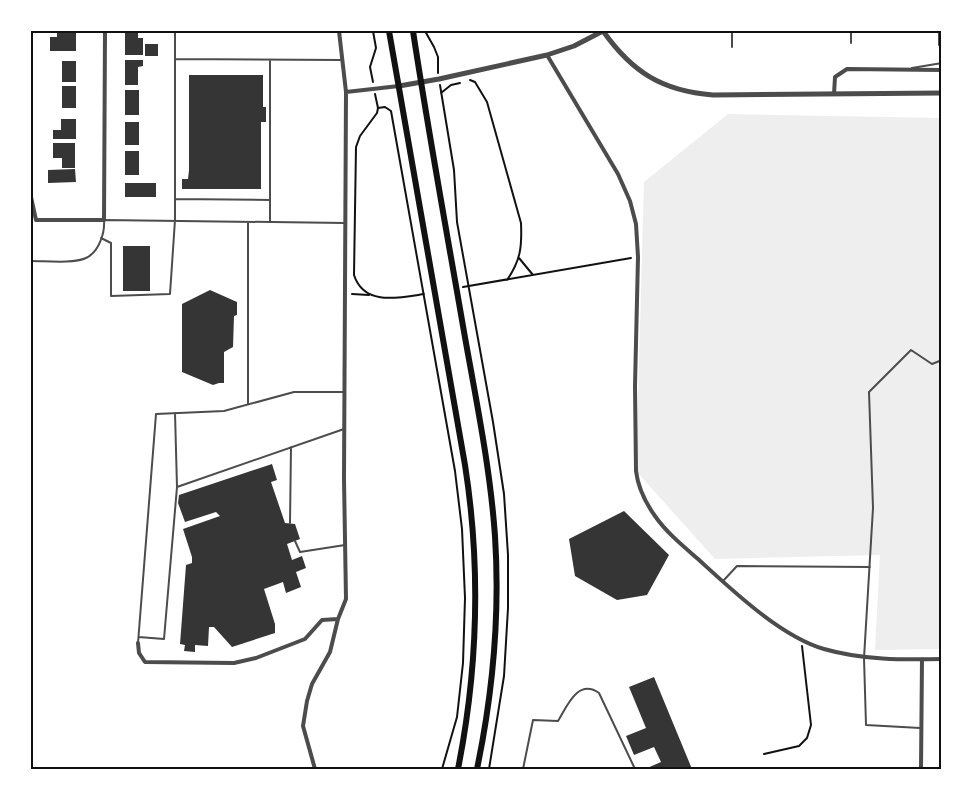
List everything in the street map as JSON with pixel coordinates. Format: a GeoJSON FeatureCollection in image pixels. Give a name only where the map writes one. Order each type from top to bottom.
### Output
{"type":"FeatureCollection","features":[{"type":"Feature","properties":{"kind":"main road"},"geometry":{"type":"LineString","coordinates":[[389,31],[464,465],[472,526],[475,569],[474,647],[471,691],[458,769]]}},
{"type":"Feature","properties":{"kind":"main road"},"geometry":{"type":"LineString","coordinates":[[413,31],[483,440],[495,536],[496,596],[493,658],[477,769]]}},
{"type":"Feature","properties":{"kind":"street"},"geometry":{"type":"LineString","coordinates":[[31,197],[36,220],[104,220],[104,31]]}},
{"type":"Feature","properties":{"kind":"street"},"geometry":{"type":"LineString","coordinates":[[346,92],[421,82],[547,55],[574,46],[603,31],[615,49],[644,75],[677,90],[713,95],[942,93]]}},
{"type":"Feature","properties":{"kind":"street"},"geometry":{"type":"LineString","coordinates":[[316,769],[303,726],[307,701],[312,684],[330,652],[338,619],[346,599],[344,392],[346,92],[339,32]]}},
{"type":"Feature","properties":{"kind":"street"},"geometry":{"type":"LineString","coordinates":[[547,55],[598,139],[630,201],[636,224],[638,257],[635,454],[638,484],[644,500],[671,535],[722,582],[788,633],[801,640],[824,649],[864,658],[942,659]]}},
{"type":"Feature","properties":{"kind":"street"},"geometry":{"type":"LineString","coordinates":[[834,94],[834,77],[847,69],[942,70]]}},
{"type":"Feature","properties":{"kind":"street"},"geometry":{"type":"LineString","coordinates":[[138,643],[140,653],[145,662],[234,663],[256,658],[305,639],[322,620],[338,619]]}},
{"type":"Feature","properties":{"kind":"street"},"geometry":{"type":"LineString","coordinates":[[921,769],[922,659]]}},
{"type":"Feature","properties":{"kind":"lane"},"geometry":{"type":"LineString","coordinates":[[101,238],[111,243],[111,296],[170,294],[175,220],[175,31],[339,32]]}},
{"type":"Feature","properties":{"kind":"lane"},"geometry":{"type":"LineString","coordinates":[[732,31],[732,47]]}},
{"type":"Feature","properties":{"kind":"lane"},"geometry":{"type":"LineString","coordinates":[[851,31],[851,43]]}},
{"type":"Feature","properties":{"kind":"lane"},"geometry":{"type":"LineString","coordinates":[[939,31],[939,45]]}},
{"type":"Feature","properties":{"kind":"lane"},"geometry":{"type":"LineString","coordinates":[[175,59],[342,60]]}},
{"type":"Feature","properties":{"kind":"lane"},"geometry":{"type":"LineString","coordinates":[[270,60],[270,222]]}},
{"type":"Feature","properties":{"kind":"lane"},"geometry":{"type":"LineString","coordinates":[[897,70],[942,63]]}},
{"type":"Feature","properties":{"kind":"lane"},"geometry":{"type":"LineString","coordinates":[[175,199],[270,200]]}},
{"type":"Feature","properties":{"kind":"lane"},"geometry":{"type":"LineString","coordinates":[[31,261],[71,261],[87,258],[98,246],[104,229],[104,220],[345,223]]}},
{"type":"Feature","properties":{"kind":"lane"},"geometry":{"type":"LineString","coordinates":[[248,222],[248,404]]}},
{"type":"Feature","properties":{"kind":"lane"},"geometry":{"type":"LineString","coordinates":[[921,728],[866,725],[864,658],[873,508],[870,392],[911,350],[932,364],[942,360]]}},
{"type":"Feature","properties":{"kind":"lane"},"geometry":{"type":"LineString","coordinates":[[138,643],[156,414],[224,411],[294,392],[344,392]]}},
{"type":"Feature","properties":{"kind":"lane"},"geometry":{"type":"LineString","coordinates":[[139,637],[164,639],[177,488],[175,413]]}},
{"type":"Feature","properties":{"kind":"lane"},"geometry":{"type":"LineString","coordinates":[[177,488],[344,428]]}},
{"type":"Feature","properties":{"kind":"lane"},"geometry":{"type":"LineString","coordinates":[[290,523],[291,447]]}},
{"type":"Feature","properties":{"kind":"lane"},"geometry":{"type":"LineString","coordinates":[[295,541],[300,552],[345,545]]}},
{"type":"Feature","properties":{"kind":"lane"},"geometry":{"type":"LineString","coordinates":[[722,582],[737,566],[870,567]]}},
{"type":"Feature","properties":{"kind":"lane"},"geometry":{"type":"LineString","coordinates":[[523,769],[533,720],[558,721],[574,695],[584,688],[593,688],[599,692],[635,769]]}},
{"type":"Feature","properties":{"kind":"path"},"geometry":{"type":"LineString","coordinates":[[369,295],[357,285],[354,275],[356,147],[360,136],[377,113],[378,108],[370,67],[376,48],[373,31]]}},
{"type":"Feature","properties":{"kind":"path"},"geometry":{"type":"LineString","coordinates":[[441,93],[451,85],[471,80],[475,82],[486,102],[521,222],[522,239],[519,258],[516,268],[507,280]]}},
{"type":"Feature","properties":{"kind":"path"},"geometry":{"type":"LineString","coordinates":[[378,108],[385,107],[391,111],[455,471],[462,529],[465,598],[463,664],[456,717],[442,769]]}},
{"type":"Feature","properties":{"kind":"path"},"geometry":{"type":"LineString","coordinates":[[478,284],[638,257]]}},
{"type":"Feature","properties":{"kind":"path"},"geometry":{"type":"LineString","coordinates":[[519,258],[533,275]]}},
{"type":"Feature","properties":{"kind":"path"},"geometry":{"type":"LineString","coordinates":[[345,294],[398,298],[409,296]]}},
{"type":"Feature","properties":{"kind":"path"},"geometry":{"type":"LineString","coordinates":[[764,754],[799,746],[807,738],[812,725],[801,640]]}},
{"type":"Feature","properties":{"kind":"shaded area"},"geometry":{"type":"Polygon","coordinates":[[[728,114],[942,118],[942,649],[875,650],[880,555],[715,559],[636,471],[644,182],[728,114]]]}},
{"type":"Feature","properties":{"kind":"building"},"geometry":{"type":"Polygon","coordinates":[[[125,31],[138,31],[138,38],[143,38],[143,55],[125,55],[125,31]]]}},
{"type":"Feature","properties":{"kind":"building"},"geometry":{"type":"Polygon","coordinates":[[[57,32],[76,32],[76,51],[50,51],[50,37],[57,37],[57,32]]]}},
{"type":"Feature","properties":{"kind":"building"},"geometry":{"type":"Polygon","coordinates":[[[145,44],[158,44],[158,56],[145,56],[145,44]]]}},
{"type":"Feature","properties":{"kind":"building"},"geometry":{"type":"Polygon","coordinates":[[[125,60],[143,60],[143,66],[138,67],[138,85],[125,85],[125,60]]]}},
{"type":"Feature","properties":{"kind":"building"},"geometry":{"type":"Polygon","coordinates":[[[62,61],[76,61],[76,82],[62,82],[62,61]]]}},
{"type":"Feature","properties":{"kind":"building"},"geometry":{"type":"Polygon","coordinates":[[[189,75],[263,75],[263,107],[266,107],[266,122],[261,122],[261,189],[182,189],[182,179],[188,179],[189,170],[189,75]]]}},
{"type":"Feature","properties":{"kind":"building"},"geometry":{"type":"Polygon","coordinates":[[[62,86],[76,86],[76,108],[62,108],[62,86]]]}},
{"type":"Feature","properties":{"kind":"building"},"geometry":{"type":"Polygon","coordinates":[[[125,90],[139,90],[139,115],[125,115],[125,90]]]}},
{"type":"Feature","properties":{"kind":"building"},"geometry":{"type":"Polygon","coordinates":[[[61,119],[76,119],[76,139],[53,139],[53,130],[61,130],[61,119]]]}},
{"type":"Feature","properties":{"kind":"building"},"geometry":{"type":"Polygon","coordinates":[[[125,122],[139,122],[139,145],[125,145],[125,122]]]}},
{"type":"Feature","properties":{"kind":"building"},"geometry":{"type":"Polygon","coordinates":[[[53,143],[75,143],[75,168],[62,168],[62,158],[53,158],[53,143]]]}},
{"type":"Feature","properties":{"kind":"building"},"geometry":{"type":"Polygon","coordinates":[[[125,151],[139,151],[139,175],[125,175],[125,151]]]}},
{"type":"Feature","properties":{"kind":"building"},"geometry":{"type":"Polygon","coordinates":[[[75,169],[76,182],[48,183],[48,170],[75,169]]]}},
{"type":"Feature","properties":{"kind":"building"},"geometry":{"type":"Polygon","coordinates":[[[125,183],[156,183],[156,197],[125,197],[125,183]]]}},
{"type":"Feature","properties":{"kind":"building"},"geometry":{"type":"Polygon","coordinates":[[[123,246],[150,246],[150,291],[123,291],[123,246]]]}},
{"type":"Feature","properties":{"kind":"building"},"geometry":{"type":"Polygon","coordinates":[[[210,290],[237,302],[237,315],[234,316],[233,347],[224,352],[224,383],[213,385],[182,372],[182,304],[210,290]]]}},
{"type":"Feature","properties":{"kind":"building"},"geometry":{"type":"Polygon","coordinates":[[[272,464],[277,480],[271,482],[285,523],[295,524],[300,539],[287,544],[292,560],[302,556],[306,568],[296,572],[301,587],[286,593],[283,582],[264,589],[275,624],[275,633],[232,647],[214,627],[209,627],[208,646],[195,645],[195,652],[184,651],[185,645],[180,644],[186,565],[192,563],[192,557],[183,529],[220,516],[216,512],[185,522],[178,503],[179,495],[272,464]]]}},
{"type":"Feature","properties":{"kind":"building"},"geometry":{"type":"Polygon","coordinates":[[[624,511],[669,555],[647,595],[617,600],[575,576],[569,539],[624,511]]]}},
{"type":"Feature","properties":{"kind":"building"},"geometry":{"type":"Polygon","coordinates":[[[654,677],[692,769],[645,769],[661,762],[654,747],[634,755],[626,736],[646,728],[629,687],[654,677]]]}}]}
